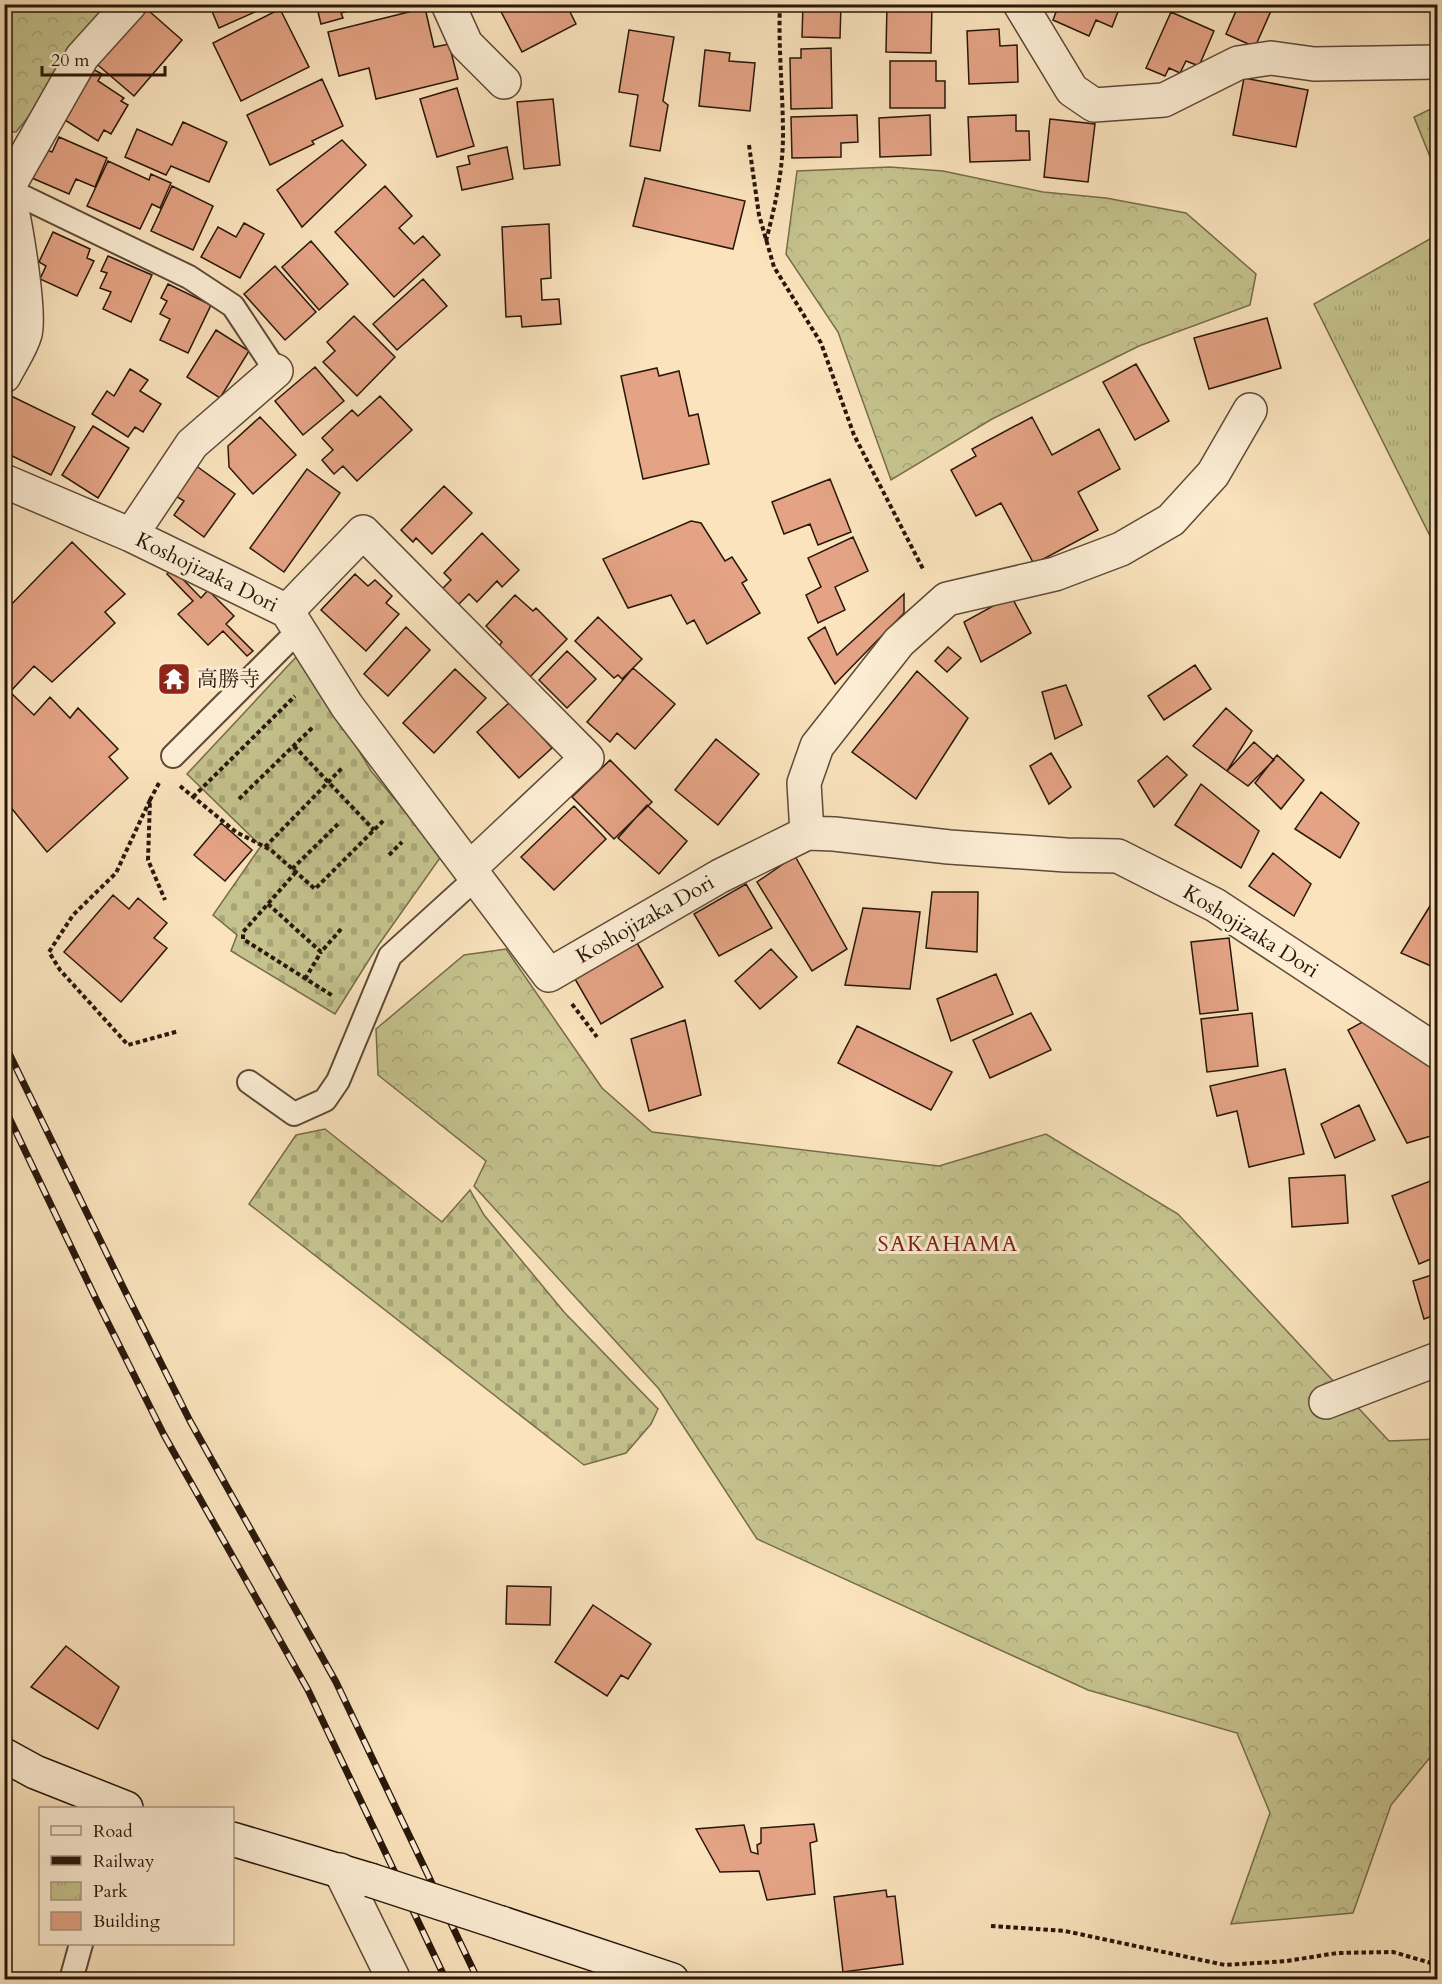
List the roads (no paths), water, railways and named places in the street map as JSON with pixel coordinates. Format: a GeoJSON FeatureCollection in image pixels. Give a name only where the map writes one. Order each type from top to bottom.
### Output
{"type":"FeatureCollection","features":[{"type":"Feature","properties":{"kind":"street"},"geometry":{"type":"LineString","coordinates":[[4,376],[26,333],[26,297],[6,187],[82,57],[130,4]]}},
{"type":"Feature","properties":{"kind":"street"},"geometry":{"type":"LineString","coordinates":[[448,4],[466,44],[504,82]]}},
{"type":"Feature","properties":{"kind":"street"},"geometry":{"type":"LineString","coordinates":[[1020,4],[1072,90],[1094,105],[1164,100],[1238,63],[1271,58],[1314,64],[1437,62]]}},
{"type":"Feature","properties":{"kind":"street"},"geometry":{"type":"LineString","coordinates":[[131,535],[192,444],[276,371]]}},
{"type":"Feature","properties":{"kind":"street"},"geometry":{"type":"LineString","coordinates":[[807,833],[804,783],[817,746],[899,642],[947,599],[1055,574],[1122,549],[1171,520],[1214,474],[1250,410]]}},
{"type":"Feature","properties":{"kind":"street","name":"Koshojizaka Dori"},"geometry":{"type":"LineString","coordinates":[[4,481],[131,535],[293,620],[347,706],[474,872],[549,975],[720,876],[807,833],[961,848],[1118,856],[1215,905],[1437,1052]]}},
{"type":"Feature","properties":{"kind":"street"},"geometry":{"type":"LineString","coordinates":[[293,620],[363,532],[587,758],[474,872]]}},
{"type":"Feature","properties":{"kind":"street"},"geometry":{"type":"LineString","coordinates":[[1326,1402],[1437,1359]]}},
{"type":"Feature","properties":{"kind":"street"},"geometry":{"type":"LineString","coordinates":[[4,1755],[35,1772],[118,1807]]}},
{"type":"Feature","properties":{"kind":"street"},"geometry":{"type":"LineString","coordinates":[[234,1840],[355,1875],[672,1980]]}},
{"type":"Feature","properties":{"kind":"street"},"geometry":{"type":"LineString","coordinates":[[355,1875],[394,1980]]}},
{"type":"Feature","properties":{"kind":"lane"},"geometry":{"type":"LineString","coordinates":[[6,187],[189,277],[233,306],[276,371]]}},
{"type":"Feature","properties":{"kind":"lane"},"geometry":{"type":"LineString","coordinates":[[168,764],[293,620]]}},
{"type":"Feature","properties":{"kind":"lane"},"geometry":{"type":"LineString","coordinates":[[249,1082],[294,1114],[325,1100],[344,1068],[390,956],[474,872]]}},
{"type":"Feature","properties":{"kind":"lane"},"geometry":{"type":"LineString","coordinates":[[71,1980],[81,1945]]}},
{"type":"Feature","properties":{"kind":"railway"},"geometry":{"type":"LineString","coordinates":[[4,1043],[190,1421],[336,1682],[478,1980]]}},
{"type":"Feature","properties":{"kind":"railway"},"geometry":{"type":"LineString","coordinates":[[4,1107],[164,1435],[308,1690],[446,1980]]}},
{"type":"Feature","properties":{"kind":"place","name":"高勝寺"},"geometry":{"type":"Point","coordinates":[174,679]}},
{"type":"Feature","properties":{"kind":"district","name":"SAKAHAMA"},"geometry":{"type":"Point","coordinates":[948,1243]}}]}
